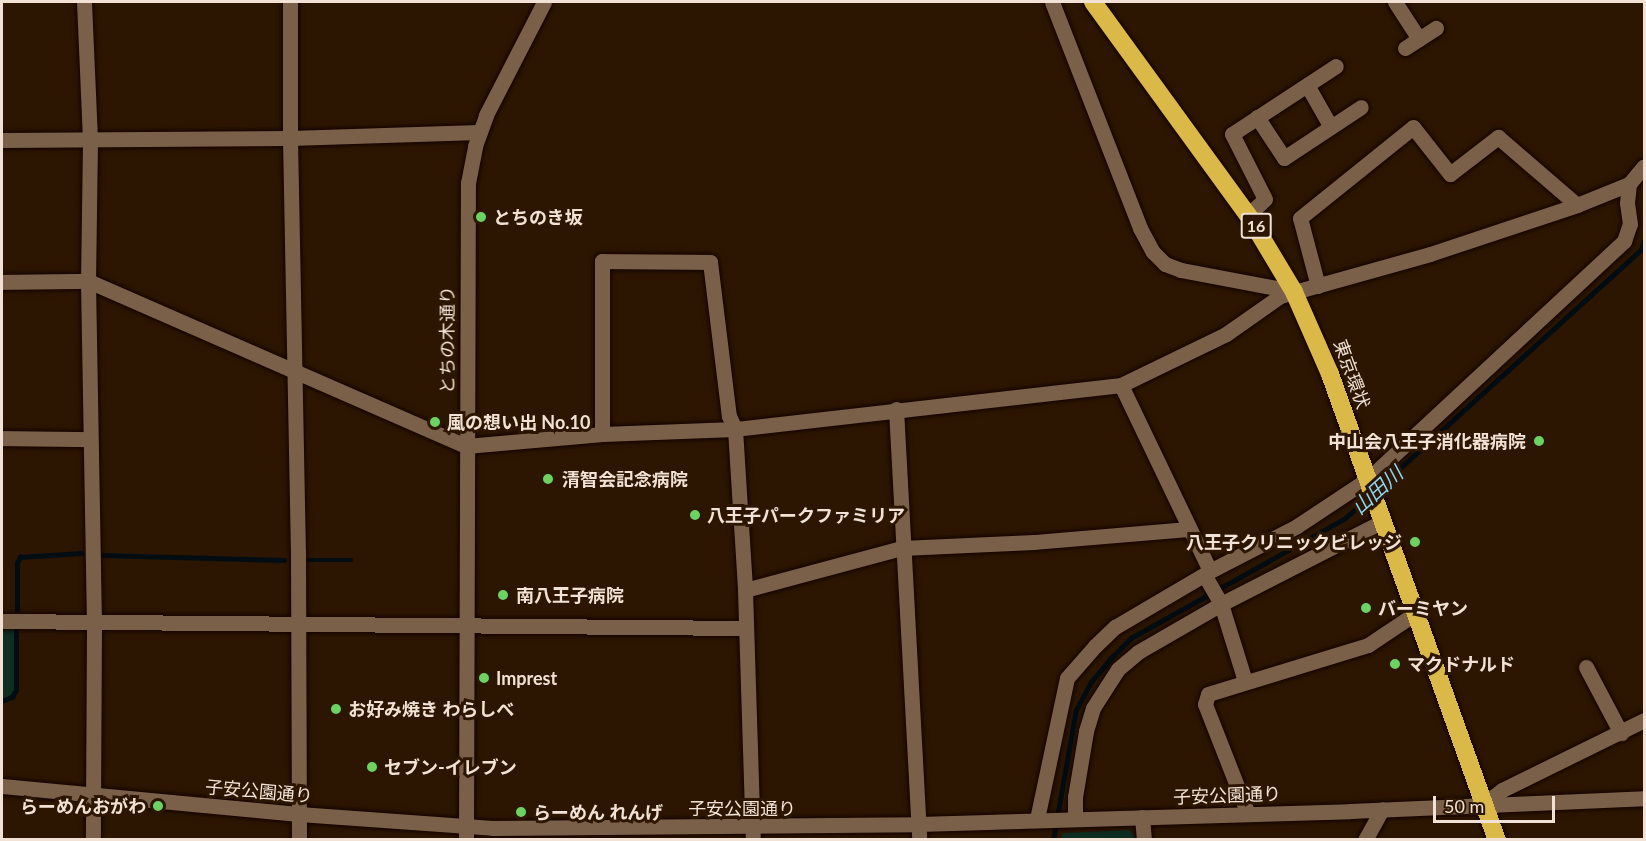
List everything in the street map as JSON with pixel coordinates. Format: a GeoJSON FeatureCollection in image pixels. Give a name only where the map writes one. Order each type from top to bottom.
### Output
{"type":"FeatureCollection","features":[{"type":"Feature","properties":{"kind":"highway","name":"東京環状"},"geometry":{"type":"LineString","coordinates":[[1093,2],[1248,216],[1294,292],[1316,337],[1497,840]]}},
{"type":"Feature","properties":{"kind":"street"},"geometry":{"type":"LineString","coordinates":[[84,2],[90,140],[88,281],[94,623],[93,840]]}},
{"type":"Feature","properties":{"kind":"street"},"geometry":{"type":"LineString","coordinates":[[290,2],[290,138],[298,552],[299,840]]}},
{"type":"Feature","properties":{"kind":"street","name":"とちの木通り"},"geometry":{"type":"LineString","coordinates":[[466,833],[466,231],[468,183],[479,132],[505,73],[544,2]]}},
{"type":"Feature","properties":{"kind":"street"},"geometry":{"type":"LineString","coordinates":[[1052,2],[1140,228],[1153,252],[1165,264],[1181,270],[1294,292]]}},
{"type":"Feature","properties":{"kind":"street"},"geometry":{"type":"LineString","coordinates":[[1395,2],[1419,39]]}},
{"type":"Feature","properties":{"kind":"street"},"geometry":{"type":"LineString","coordinates":[[1406,48],[1436,28]]}},
{"type":"Feature","properties":{"kind":"street"},"geometry":{"type":"LineString","coordinates":[[1248,216],[1265,199],[1232,134],[1336,66]]}},
{"type":"Feature","properties":{"kind":"street"},"geometry":{"type":"LineString","coordinates":[[1307,85],[1331,127]]}},
{"type":"Feature","properties":{"kind":"street"},"geometry":{"type":"LineString","coordinates":[[1257,117],[1284,159],[1361,107]]}},
{"type":"Feature","properties":{"kind":"street"},"geometry":{"type":"LineString","coordinates":[[1318,286],[1300,218],[1413,127],[1450,174],[1498,137],[1576,205]]}},
{"type":"Feature","properties":{"kind":"street"},"geometry":{"type":"LineString","coordinates":[[2,140],[290,138],[479,132]]}},
{"type":"Feature","properties":{"kind":"street"},"geometry":{"type":"LineString","coordinates":[[2,282],[88,281],[466,446],[602,434],[735,429],[1121,385],[1226,334],[1280,296],[1430,254],[1576,205],[1629,184],[1644,166]]}},
{"type":"Feature","properties":{"kind":"street"},"geometry":{"type":"LineString","coordinates":[[1070,818],[1086,731],[1093,708],[1107,685],[1138,652],[1220,602],[1375,498],[1624,241],[1630,224],[1627,203],[1629,184]]}},
{"type":"Feature","properties":{"kind":"street"},"geometry":{"type":"LineString","coordinates":[[602,434],[602,261],[710,262],[729,416],[735,429],[745,590],[753,834]]}},
{"type":"Feature","properties":{"kind":"street"},"geometry":{"type":"LineString","coordinates":[[1121,385],[1190,529],[1220,602],[1245,681]]}},
{"type":"Feature","properties":{"kind":"street"},"geometry":{"type":"LineString","coordinates":[[896,409],[919,832]]}},
{"type":"Feature","properties":{"kind":"street"},"geometry":{"type":"LineString","coordinates":[[2,438],[89,439]]}},
{"type":"Feature","properties":{"kind":"street"},"geometry":{"type":"LineString","coordinates":[[1041,819],[1067,678],[1115,627],[1298,526],[1375,498]]}},
{"type":"Feature","properties":{"kind":"street"},"geometry":{"type":"LineString","coordinates":[[745,590],[902,548],[1034,542],[1190,529]]}},
{"type":"Feature","properties":{"kind":"street"},"geometry":{"type":"LineString","coordinates":[[1248,814],[1205,704],[1208,694],[1368,645],[1416,613]]}},
{"type":"Feature","properties":{"kind":"street"},"geometry":{"type":"LineString","coordinates":[[2,621],[746,628]]}},
{"type":"Feature","properties":{"kind":"street"},"geometry":{"type":"LineString","coordinates":[[1586,667],[1621,734]]}},
{"type":"Feature","properties":{"kind":"street"},"geometry":{"type":"LineString","coordinates":[[1484,804],[1502,790],[1621,734],[1644,720]]}},
{"type":"Feature","properties":{"kind":"street","name":"子安公園通り"},"geometry":{"type":"LineString","coordinates":[[2,786],[299,814],[466,833],[919,832],[1041,819],[1248,814],[1644,798]]}},
{"type":"Feature","properties":{"kind":"street"},"geometry":{"type":"LineString","coordinates":[[1365,840],[1382,809]]}},
{"type":"Feature","properties":{"kind":"street"},"geometry":{"type":"LineString","coordinates":[[1142,817],[1144,840]]}},
{"type":"Feature","properties":{"kind":"green space"},"geometry":{"type":"Polygon","coordinates":[[[2,621],[16,622],[16,690],[12,697],[2,701],[2,621]]]}},
{"type":"Feature","properties":{"kind":"green space"},"geometry":{"type":"Polygon","coordinates":[[[1129,830],[1138,840],[1061,840],[1063,833],[1129,830]]]}},
{"type":"Feature","properties":{"kind":"waterway","name":"山田川"},"geometry":{"type":"LineString","coordinates":[[1376,490],[1641,250],[1644,241]]}},
{"type":"Feature","properties":{"kind":"waterway","name":"山田川"},"geometry":{"type":"LineString","coordinates":[[1053,840],[1076,710],[1091,682],[1110,659],[1131,638],[1344,519],[1370,496]]}},
{"type":"Feature","properties":{"kind":"waterway"},"geometry":{"type":"LineString","coordinates":[[17,610],[17,563],[20,557],[81,553]]}},
{"type":"Feature","properties":{"kind":"waterway"},"geometry":{"type":"LineString","coordinates":[[102,555],[284,560]]}},
{"type":"Feature","properties":{"kind":"waterway"},"geometry":{"type":"LineString","coordinates":[[309,560],[351,560]]}},
{"type":"Feature","properties":{"kind":"waterway"},"geometry":{"type":"LineString","coordinates":[[2,701],[12,697],[16,690],[16,627]]}},
{"type":"Feature","properties":{"kind":"place","name":"とちのき坂"},"geometry":{"type":"Point","coordinates":[481,217]}},
{"type":"Feature","properties":{"kind":"place","name":"風の想い出 No.10"},"geometry":{"type":"Point","coordinates":[435,422]}},
{"type":"Feature","properties":{"kind":"place","name":"中山会八王子消化器病院"},"geometry":{"type":"Point","coordinates":[1539,441]}},
{"type":"Feature","properties":{"kind":"place","name":"清智会記念病院"},"geometry":{"type":"Point","coordinates":[548,479]}},
{"type":"Feature","properties":{"kind":"place","name":"八王子パークファミリア"},"geometry":{"type":"Point","coordinates":[695,515]}},
{"type":"Feature","properties":{"kind":"place","name":"八王子クリニックビレッジ"},"geometry":{"type":"Point","coordinates":[1415,542]}},
{"type":"Feature","properties":{"kind":"place","name":"南八王子病院"},"geometry":{"type":"Point","coordinates":[503,595]}},
{"type":"Feature","properties":{"kind":"place","name":"バーミヤン"},"geometry":{"type":"Point","coordinates":[1366,608]}},
{"type":"Feature","properties":{"kind":"place","name":"マクドナルド"},"geometry":{"type":"Point","coordinates":[1395,664]}},
{"type":"Feature","properties":{"kind":"place","name":"Imprest"},"geometry":{"type":"Point","coordinates":[484,678]}},
{"type":"Feature","properties":{"kind":"place","name":"お好み焼き わらしべ"},"geometry":{"type":"Point","coordinates":[336,709]}},
{"type":"Feature","properties":{"kind":"place","name":"セブン-イレブン"},"geometry":{"type":"Point","coordinates":[372,767]}},
{"type":"Feature","properties":{"kind":"place","name":"らーめんおがわ"},"geometry":{"type":"Point","coordinates":[158,806]}},
{"type":"Feature","properties":{"kind":"place","name":"らーめん れんげ"},"geometry":{"type":"Point","coordinates":[521,812]}}]}
